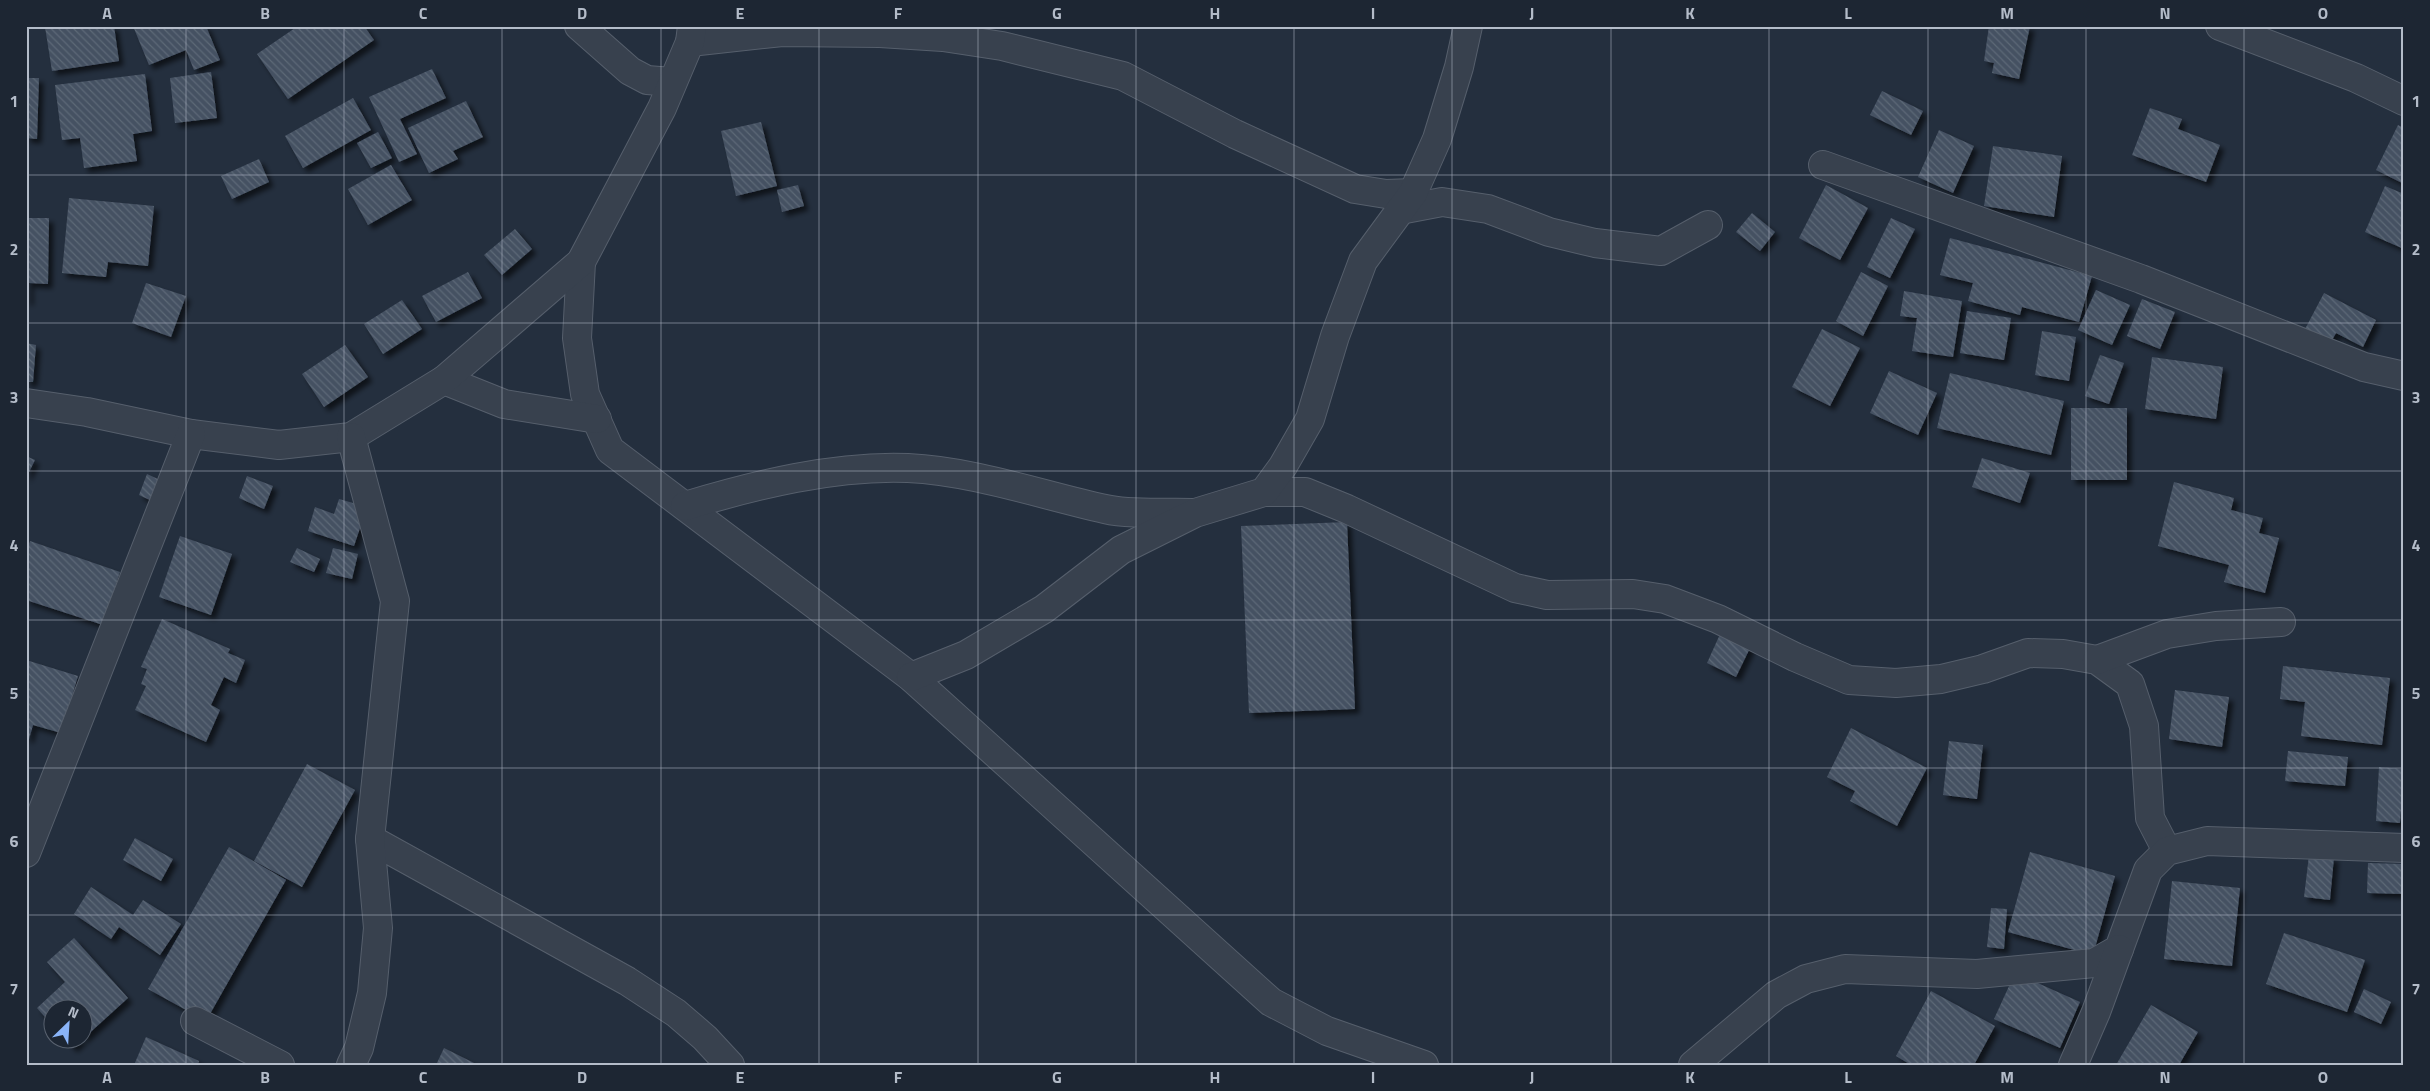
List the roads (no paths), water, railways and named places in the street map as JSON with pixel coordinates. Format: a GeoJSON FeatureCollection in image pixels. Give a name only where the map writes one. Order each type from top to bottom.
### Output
{"type":"FeatureCollection","features":[{"type":"Feature","properties":{"kind":"street"},"geometry":{"type":"LineString","coordinates":[[579,26],[630,71],[647,80],[672,82]]}},
{"type":"Feature","properties":{"kind":"street"},"geometry":{"type":"LineString","coordinates":[[1264,492],[1283,466],[1310,419],[1335,336],[1363,261],[1407,201],[1437,139],[1459,67],[1468,26]]}},
{"type":"Feature","properties":{"kind":"street"},"geometry":{"type":"LineString","coordinates":[[2220,26],[2356,78],[2404,101]]}},
{"type":"Feature","properties":{"kind":"street"},"geometry":{"type":"LineString","coordinates":[[26,403],[87,412],[191,434],[278,445],[351,437],[444,380],[581,262],[662,108],[691,34],[782,32],[880,33],[943,37],[1002,46],[1123,76],[1235,134],[1355,189],[1386,194],[1407,201],[1442,202],[1488,209],[1549,232],[1595,244],[1660,250],[1708,224]]}},
{"type":"Feature","properties":{"kind":"street"},"geometry":{"type":"LineString","coordinates":[[1823,165],[2141,279],[2364,367],[2404,376]]}},
{"type":"Feature","properties":{"kind":"street"},"geometry":{"type":"LineString","coordinates":[[581,262],[576,338],[585,394],[610,450],[911,676],[1271,1002],[1327,1031],[1410,1062]]}},
{"type":"Feature","properties":{"kind":"street"},"geometry":{"type":"LineString","coordinates":[[444,380],[504,404],[596,419]]}},
{"type":"Feature","properties":{"kind":"street"},"geometry":{"type":"LineString","coordinates":[[26,853],[191,434]]}},
{"type":"Feature","properties":{"kind":"street"},"geometry":{"type":"LineString","coordinates":[[351,437],[395,601],[370,838],[378,928],[372,993],[359,1048],[351,1065]]}},
{"type":"Feature","properties":{"kind":"street"},"geometry":{"type":"LineString","coordinates":[[685,506],[769,483],[859,469],[909,468],[1005,485],[1108,510],[1195,513]]}},
{"type":"Feature","properties":{"kind":"street"},"geometry":{"type":"LineString","coordinates":[[911,676],[966,655],[1044,609],[1121,550],[1195,513],[1264,492],[1305,492],[1347,508],[1515,588],[1547,595],[1633,594],[1665,599],[1718,618],[1795,657],[1849,680],[1896,683],[1941,678],[1982,668],[2028,653],[2064,654],[2097,660],[2130,684],[2144,726],[2150,818],[2167,851]]}},
{"type":"Feature","properties":{"kind":"street"},"geometry":{"type":"LineString","coordinates":[[2097,660],[2167,634],[2216,626],[2281,622]]}},
{"type":"Feature","properties":{"kind":"street"},"geometry":{"type":"LineString","coordinates":[[370,838],[627,982],[676,1013],[705,1038],[730,1065]]}},
{"type":"Feature","properties":{"kind":"street"},"geometry":{"type":"LineString","coordinates":[[2072,1065],[2096,1012],[2148,870],[2167,851],[2207,841],[2404,848]]}},
{"type":"Feature","properties":{"kind":"street"},"geometry":{"type":"LineString","coordinates":[[1693,1065],[1776,995],[1806,978],[1845,969],[1977,974],[2094,963],[2119,949]]}},
{"type":"Feature","properties":{"kind":"street"},"geometry":{"type":"LineString","coordinates":[[195,1021],[280,1065]]}}]}
